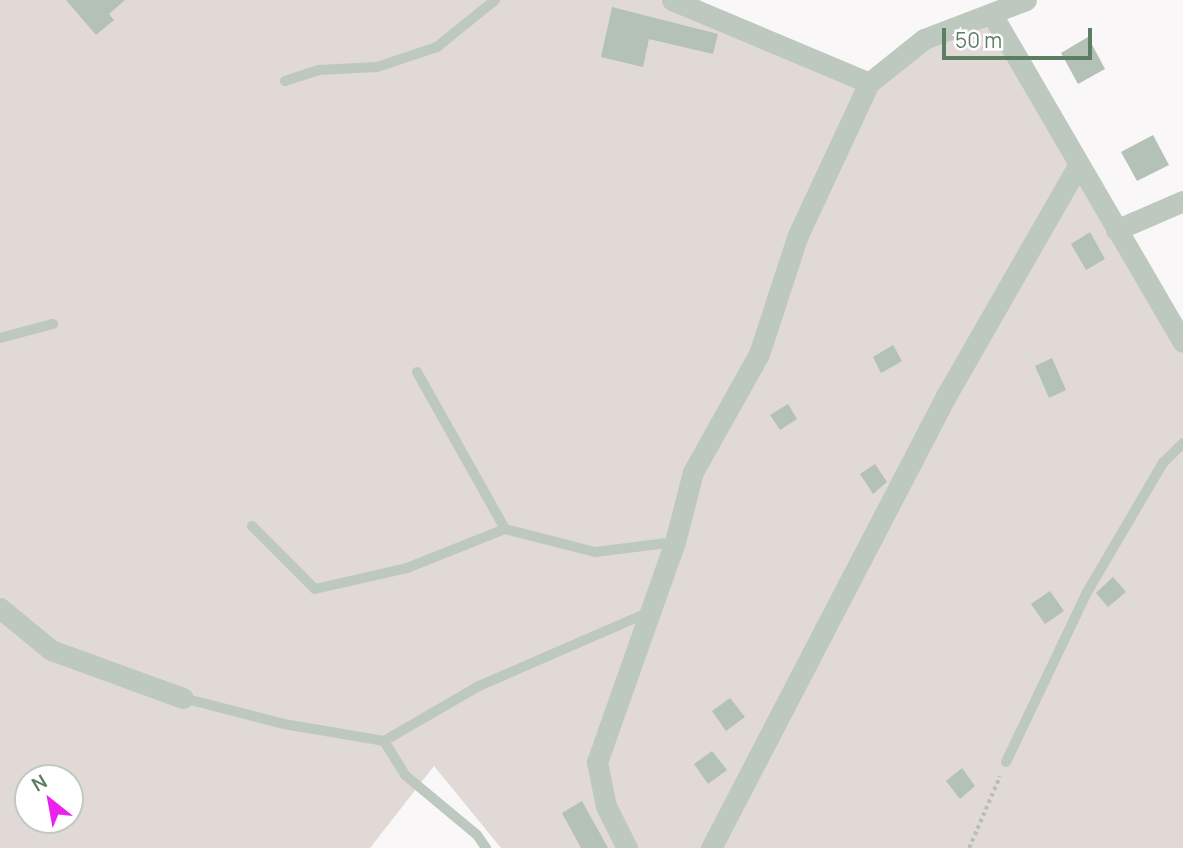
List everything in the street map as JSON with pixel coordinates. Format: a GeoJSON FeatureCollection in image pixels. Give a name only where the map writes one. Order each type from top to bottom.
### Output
{"type":"FeatureCollection","features":[{"type":"Feature","properties":{"kind":"street"},"geometry":{"type":"LineString","coordinates":[[628,848],[606,807],[597,762],[675,542],[693,472],[759,354],[798,235],[869,83],[924,38],[993,16],[1026,0]]}},
{"type":"Feature","properties":{"kind":"street"},"geometry":{"type":"LineString","coordinates":[[687,2],[749,36],[869,83]]}},
{"type":"Feature","properties":{"kind":"street"},"geometry":{"type":"LineString","coordinates":[[993,16],[1077,167],[1183,342]]}},
{"type":"Feature","properties":{"kind":"street"},"geometry":{"type":"LineString","coordinates":[[711,848],[946,396],[1077,167]]}},
{"type":"Feature","properties":{"kind":"street"},"geometry":{"type":"LineString","coordinates":[[1116,230],[1183,201]]}},
{"type":"Feature","properties":{"kind":"street"},"geometry":{"type":"LineString","coordinates":[[0,608],[51,650],[183,698]]}},
{"type":"Feature","properties":{"kind":"lane"},"geometry":{"type":"LineString","coordinates":[[285,81],[319,70],[377,67],[437,47],[495,0]]}},
{"type":"Feature","properties":{"kind":"lane"},"geometry":{"type":"LineString","coordinates":[[0,338],[53,324]]}},
{"type":"Feature","properties":{"kind":"lane"},"geometry":{"type":"LineString","coordinates":[[417,372],[505,529]]}},
{"type":"Feature","properties":{"kind":"lane"},"geometry":{"type":"LineString","coordinates":[[1006,762],[1086,594],[1163,463],[1183,443]]}},
{"type":"Feature","properties":{"kind":"lane"},"geometry":{"type":"LineString","coordinates":[[252,526],[315,590],[407,568],[505,529],[594,552],[675,542]]}},
{"type":"Feature","properties":{"kind":"lane"},"geometry":{"type":"LineString","coordinates":[[183,698],[284,724],[384,741],[479,686],[650,612]]}},
{"type":"Feature","properties":{"kind":"lane"},"geometry":{"type":"LineString","coordinates":[[384,741],[405,775],[477,835],[486,848]]}},
{"type":"Feature","properties":{"kind":"path"},"geometry":{"type":"LineString","coordinates":[[969,848],[1006,762]]}},
{"type":"Feature","properties":{"kind":"shaded area"},"geometry":{"type":"Polygon","coordinates":[[[0,0],[701,0],[693,6],[869,83],[924,39],[993,16],[1183,342],[1183,848],[501,848],[434,766],[370,848],[0,848],[0,0]]]}},
{"type":"Feature","properties":{"kind":"building"},"geometry":{"type":"Polygon","coordinates":[[[66,0],[125,0],[109,14],[114,20],[96,35],[66,0]]]}},
{"type":"Feature","properties":{"kind":"building"},"geometry":{"type":"Polygon","coordinates":[[[612,7],[718,34],[713,54],[649,39],[643,67],[601,57],[612,7]]]}},
{"type":"Feature","properties":{"kind":"building"},"geometry":{"type":"Polygon","coordinates":[[[1088,37],[1105,69],[1078,84],[1061,53],[1088,37]]]}},
{"type":"Feature","properties":{"kind":"building"},"geometry":{"type":"Polygon","coordinates":[[[1153,135],[1169,165],[1137,181],[1121,152],[1153,135]]]}},
{"type":"Feature","properties":{"kind":"building"},"geometry":{"type":"Polygon","coordinates":[[[1090,232],[1105,259],[1086,270],[1071,244],[1090,232]]]}},
{"type":"Feature","properties":{"kind":"building"},"geometry":{"type":"Polygon","coordinates":[[[893,345],[902,361],[881,373],[873,357],[893,345]]]}},
{"type":"Feature","properties":{"kind":"building"},"geometry":{"type":"Polygon","coordinates":[[[1052,358],[1066,390],[1049,398],[1035,366],[1052,358]]]}},
{"type":"Feature","properties":{"kind":"building"},"geometry":{"type":"Polygon","coordinates":[[[788,404],[797,419],[780,430],[770,415],[788,404]]]}},
{"type":"Feature","properties":{"kind":"building"},"geometry":{"type":"Polygon","coordinates":[[[875,464],[887,482],[873,494],[860,474],[875,464]]]}},
{"type":"Feature","properties":{"kind":"building"},"geometry":{"type":"Polygon","coordinates":[[[1113,577],[1126,592],[1108,607],[1096,593],[1113,577]]]}},
{"type":"Feature","properties":{"kind":"building"},"geometry":{"type":"Polygon","coordinates":[[[1050,591],[1064,611],[1045,624],[1031,604],[1050,591]]]}},
{"type":"Feature","properties":{"kind":"building"},"geometry":{"type":"Polygon","coordinates":[[[730,698],[745,717],[726,731],[712,711],[730,698]]]}},
{"type":"Feature","properties":{"kind":"building"},"geometry":{"type":"Polygon","coordinates":[[[712,751],[727,770],[708,784],[694,764],[712,751]]]}},
{"type":"Feature","properties":{"kind":"building"},"geometry":{"type":"Polygon","coordinates":[[[962,768],[975,786],[960,799],[946,781],[962,768]]]}},
{"type":"Feature","properties":{"kind":"building"},"geometry":{"type":"Polygon","coordinates":[[[582,801],[608,848],[581,848],[562,813],[582,801]]]}}]}
